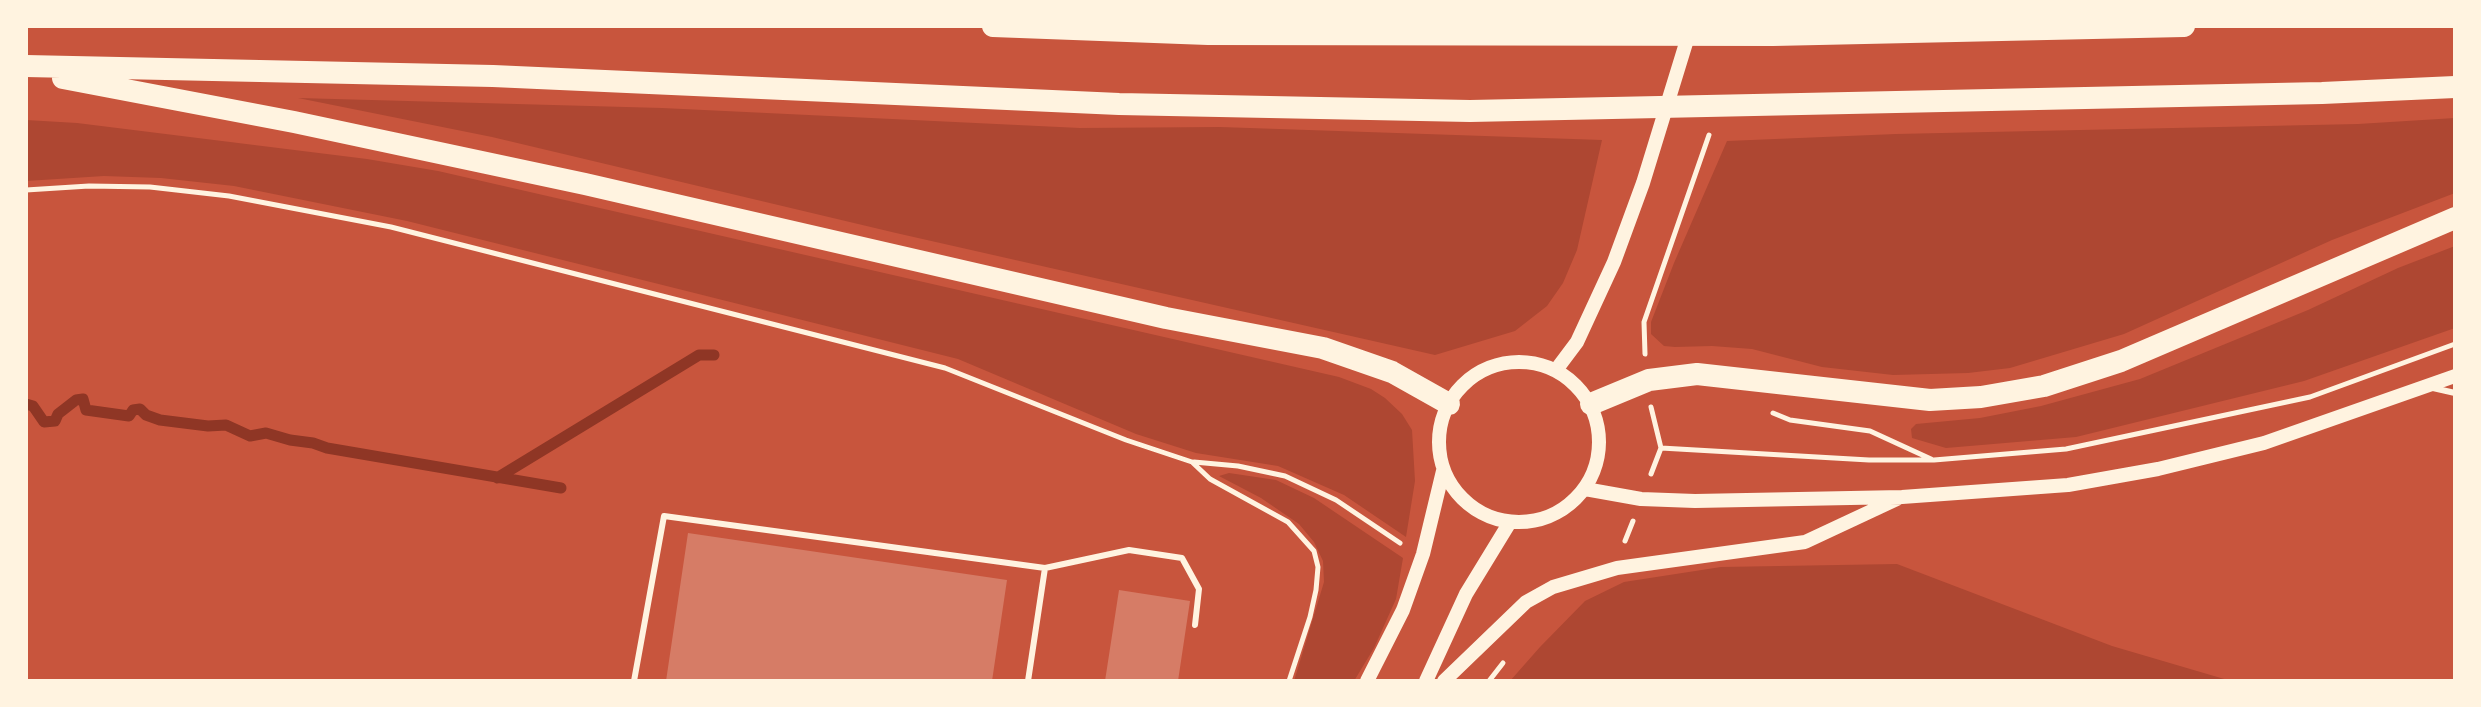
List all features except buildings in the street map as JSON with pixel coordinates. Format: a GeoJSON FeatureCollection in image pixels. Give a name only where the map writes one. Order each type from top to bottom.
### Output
{"type":"FeatureCollection","features":[{"type":"Feature","properties":{"kind":"highway"},"geometry":{"type":"LineString","coordinates":[[993,26],[1208,34],[1773,35],[2184,26]]}},
{"type":"Feature","properties":{"kind":"highway"},"geometry":{"type":"LineString","coordinates":[[26,69],[493,76],[1119,104],[1470,111],[2307,94],[2455,87]]}},
{"type":"Feature","properties":{"kind":"highway"},"geometry":{"type":"LineString","coordinates":[[26,69],[585,184],[1166,318],[1323,348],[1392,372],[1449,404]]}},
{"type":"Feature","properties":{"kind":"highway"},"geometry":{"type":"LineString","coordinates":[[1591,404],[1649,380],[1697,374],[1930,400],[1981,397],[2044,386],[2121,361],[2455,218]]}},
{"type":"Feature","properties":{"kind":"street"},"geometry":{"type":"LineString","coordinates":[[1556,370],[1577,342],[1614,262],[1643,183],[1691,26]]}},
{"type":"Feature","properties":{"kind":"street"},"geometry":{"type":"LineString","coordinates":[[1529,361],[1556,370],[1576,384],[1591,404],[1599,428],[1599,454],[1594,472],[1585,489],[1562,511],[1541,520],[1510,522],[1491,518],[1468,504],[1443,471],[1438,438],[1449,404],[1455,393],[1475,374],[1501,363],[1529,361]]}},
{"type":"Feature","properties":{"kind":"street"},"geometry":{"type":"LineString","coordinates":[[1585,489],[1641,499],[1695,501],[1902,497],[2068,485],[2158,469],[2264,443],[2455,376]]}},
{"type":"Feature","properties":{"kind":"street"},"geometry":{"type":"LineString","coordinates":[[1367,681],[1403,610],[1423,554],[1443,471]]}},
{"type":"Feature","properties":{"kind":"street"},"geometry":{"type":"LineString","coordinates":[[1444,681],[1526,602],[1553,587],[1617,568],[1805,542],[1902,497]]}},
{"type":"Feature","properties":{"kind":"street"},"geometry":{"type":"LineString","coordinates":[[1426,681],[1466,594],[1510,522]]}},
{"type":"Feature","properties":{"kind":"lane"},"geometry":{"type":"LineString","coordinates":[[2426,386],[2455,393]]}},
{"type":"Feature","properties":{"kind":"lane"},"geometry":{"type":"LineString","coordinates":[[634,681],[664,516],[1045,568],[1129,550],[1182,558],[1199,589],[1195,625]]}},
{"type":"Feature","properties":{"kind":"lane"},"geometry":{"type":"LineString","coordinates":[[1028,681],[1045,568]]}},
{"type":"Feature","properties":{"kind":"path"},"geometry":{"type":"LineString","coordinates":[[1645,353],[1644,322],[1712,128]]}},
{"type":"Feature","properties":{"kind":"path"},"geometry":{"type":"LineString","coordinates":[[26,190],[89,186],[150,187],[229,196],[391,227],[945,368],[1126,440],[1192,462],[1263,470],[1310,486],[1405,546]]}},
{"type":"Feature","properties":{"kind":"path"},"geometry":{"type":"LineString","coordinates":[[1666,409],[1652,412],[1661,448],[1869,460],[1934,460],[2066,449],[2310,397],[2455,344]]}},
{"type":"Feature","properties":{"kind":"path"},"geometry":{"type":"LineString","coordinates":[[1764,410],[1790,420],[1870,431],[1934,460]]}},
{"type":"Feature","properties":{"kind":"path"},"geometry":{"type":"LineString","coordinates":[[1192,462],[1210,479],[1288,522],[1314,551],[1318,567],[1316,590],[1289,681]]}},
{"type":"Feature","properties":{"kind":"shaded area"},"geometry":{"type":"Polygon","coordinates":[[[298,98],[662,108],[1080,128],[1220,127],[1602,140],[1577,250],[1563,283],[1547,306],[1515,331],[1435,355],[896,233],[492,137],[298,98]]]}},
{"type":"Feature","properties":{"kind":"shaded area"},"geometry":{"type":"Polygon","coordinates":[[[2455,118],[2455,193],[2332,240],[2124,334],[2010,368],[1968,373],[1893,375],[1822,367],[1752,349],[1664,346],[1651,334],[1651,322],[1674,263],[1727,141],[1896,134],[2358,124],[2455,118]]]}},
{"type":"Feature","properties":{"kind":"shaded area"},"geometry":{"type":"Polygon","coordinates":[[[26,120],[77,123],[367,159],[438,171],[1339,377],[1385,398],[1402,414],[1412,430],[1415,481],[1406,537],[1344,495],[1278,466],[1196,453],[1136,434],[958,359],[407,221],[234,186],[104,176],[26,181],[26,120]]]}},
{"type":"Feature","properties":{"kind":"shaded area"},"geometry":{"type":"Polygon","coordinates":[[[2455,246],[2455,328],[2304,381],[2076,437],[1946,448],[1912,438],[1911,429],[1916,424],[1980,418],[2041,406],[2140,379],[2455,246]]]}},
{"type":"Feature","properties":{"kind":"shaded area"},"geometry":{"type":"Polygon","coordinates":[[[1229,473],[1276,480],[1314,498],[1403,558],[1396,599],[1374,648],[1354,681],[1294,681],[1324,582],[1323,561],[1314,542],[1299,524],[1261,498],[1219,476],[1229,473]]]}},
{"type":"Feature","properties":{"kind":"shaded area"},"geometry":{"type":"Polygon","coordinates":[[[1897,564],[2112,646],[2231,681],[1510,681],[1585,601],[1624,582],[1721,567],[1897,564]]]}},
{"type":"Feature","properties":{"kind":"waterway"},"geometry":{"type":"LineString","coordinates":[[497,478],[699,355],[714,355]]}},
{"type":"Feature","properties":{"kind":"waterway"},"geometry":{"type":"LineString","coordinates":[[26,404],[33,406],[44,422],[55,421],[58,414],[76,400],[83,399],[86,410],[129,416],[133,410],[140,409],[160,420],[226,425],[250,436],[266,433],[327,448],[561,488]]}}]}
